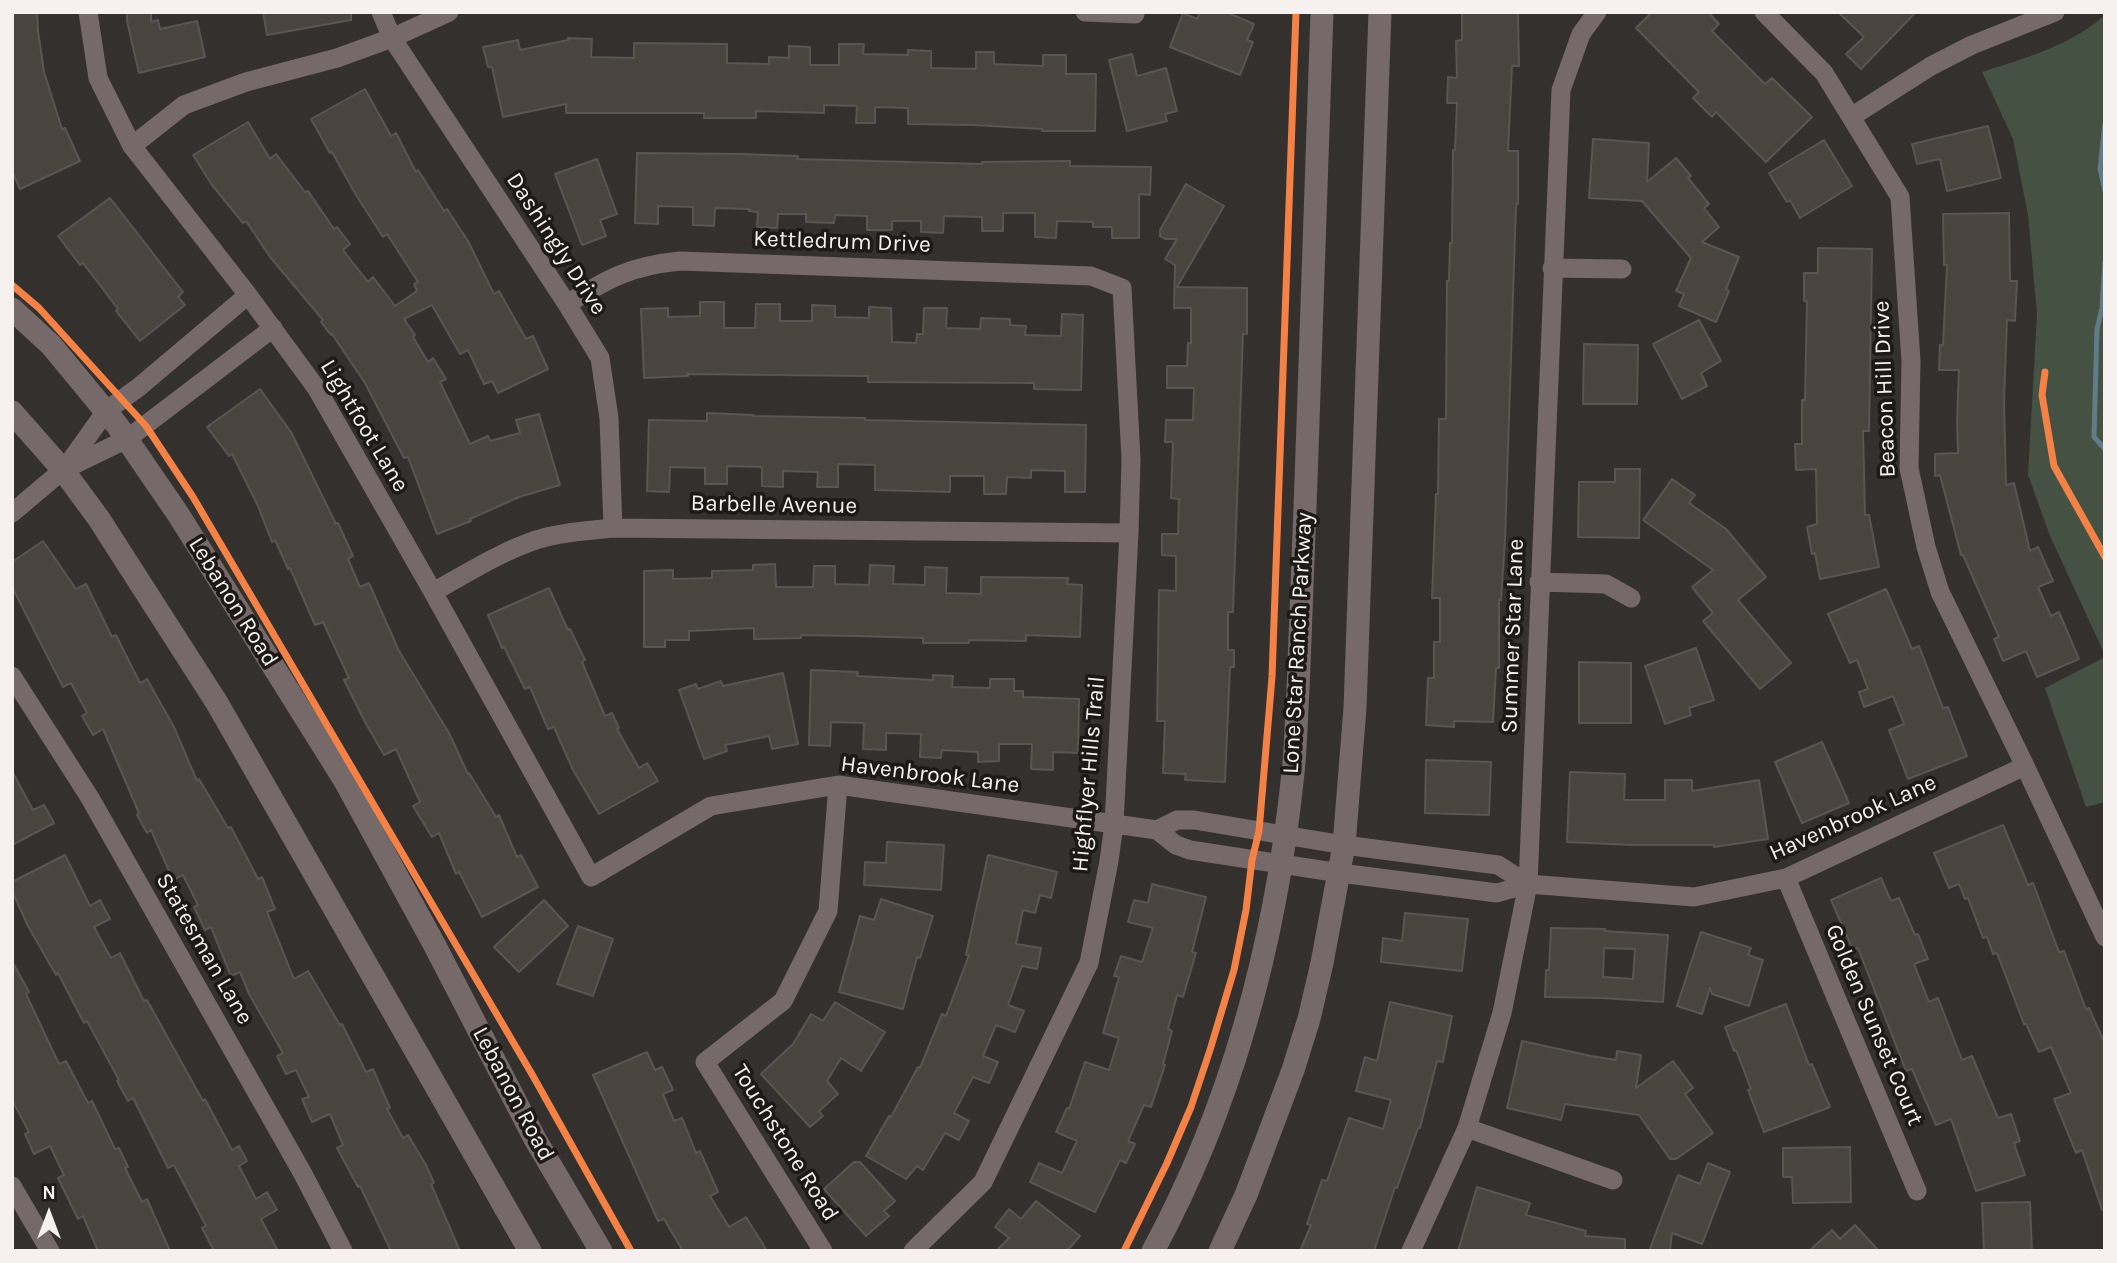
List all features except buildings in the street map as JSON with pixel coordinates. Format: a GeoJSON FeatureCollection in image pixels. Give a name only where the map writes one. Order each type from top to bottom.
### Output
{"type":"FeatureCollection","features":[{"type":"Feature","properties":{"kind":"main road","name":"Lone Star Ranch Parkway"},"geometry":{"type":"LineString","coordinates":[[1153,1251],[1203,1144],[1241,1044],[1269,934],[1286,835],[1294,769],[1300,653],[1322,12]]}},
{"type":"Feature","properties":{"kind":"main road"},"geometry":{"type":"LineString","coordinates":[[1220,1251],[1246,1195],[1293,1070],[1308,1019],[1344,845],[1355,708],[1380,12]]}},
{"type":"Feature","properties":{"kind":"main road","name":"Lebanon Road"},"geometry":{"type":"LineString","coordinates":[[12,309],[51,345],[127,439],[178,514],[345,781],[435,944],[536,1139],[601,1251]]}},
{"type":"Feature","properties":{"kind":"main road"},"geometry":{"type":"LineString","coordinates":[[12,412],[63,470],[99,519],[217,703],[530,1251]]}},
{"type":"Feature","properties":{"kind":"street","name":"Lightfoot Lane"},"geometry":{"type":"LineString","coordinates":[[88,12],[98,78],[132,146],[317,389],[591,877]]}},
{"type":"Feature","properties":{"kind":"street","name":"Dashingly Drive"},"geometry":{"type":"LineString","coordinates":[[381,12],[392,38],[600,358],[609,418],[612,528]]}},
{"type":"Feature","properties":{"kind":"street"},"geometry":{"type":"LineString","coordinates":[[132,146],[184,105],[246,82],[337,58],[392,38],[449,12]]}},
{"type":"Feature","properties":{"kind":"street"},"geometry":{"type":"LineString","coordinates":[[1085,12],[1135,13]]}},
{"type":"Feature","properties":{"kind":"street","name":"Summer Star Lane"},"geometry":{"type":"LineString","coordinates":[[1411,1251],[1467,1128],[1502,1013],[1528,884],[1561,90],[1581,34],[1597,12]]}},
{"type":"Feature","properties":{"kind":"street","name":"Beacon Hill Drive"},"geometry":{"type":"LineString","coordinates":[[1764,12],[1824,74],[1900,197],[1911,361],[1909,468],[1926,547],[1940,592],[2105,937]]}},
{"type":"Feature","properties":{"kind":"street"},"geometry":{"type":"LineString","coordinates":[[1850,117],[1972,45],[2055,12]]}},
{"type":"Feature","properties":{"kind":"street","name":"Kettledrum Drive"},"geometry":{"type":"LineString","coordinates":[[567,304],[626,271],[680,261],[1091,276],[1122,288]]}},
{"type":"Feature","properties":{"kind":"street"},"geometry":{"type":"LineString","coordinates":[[1552,268],[1622,269]]}},
{"type":"Feature","properties":{"kind":"street","name":"Highflyer Hills Trail"},"geometry":{"type":"LineString","coordinates":[[913,1251],[983,1182],[1089,963],[1114,824],[1129,533],[1131,459],[1122,288]]}},
{"type":"Feature","properties":{"kind":"street"},"geometry":{"type":"LineString","coordinates":[[12,513],[63,470],[106,411],[139,387],[248,295]]}},
{"type":"Feature","properties":{"kind":"street"},"geometry":{"type":"LineString","coordinates":[[63,470],[127,439],[273,328]]}},
{"type":"Feature","properties":{"kind":"street","name":"Barbelle Avenue"},"geometry":{"type":"LineString","coordinates":[[433,592],[507,552],[537,540],[567,533],[612,528],[1129,533]]}},
{"type":"Feature","properties":{"kind":"street"},"geometry":{"type":"LineString","coordinates":[[1539,582],[1606,584],[1631,597]]}},
{"type":"Feature","properties":{"kind":"street","name":"Statesman Lane"},"geometry":{"type":"LineString","coordinates":[[12,676],[90,798],[303,1174],[343,1251]]}},
{"type":"Feature","properties":{"kind":"street","name":"Havenbrook Lane"},"geometry":{"type":"LineString","coordinates":[[591,877],[711,806],[838,785],[1157,830],[1176,845],[1190,850],[1340,873],[1497,893],[1528,884],[1694,897],[1786,878],[2025,766]]}},
{"type":"Feature","properties":{"kind":"street","name":"Touchstone Road"},"geometry":{"type":"LineString","coordinates":[[823,1251],[705,1062],[783,1000],[828,911],[838,785]]}},
{"type":"Feature","properties":{"kind":"street","name":"Havenbrook Lane"},"geometry":{"type":"LineString","coordinates":[[1157,830],[1177,820],[1194,820],[1344,845],[1498,864],[1528,884]]}},
{"type":"Feature","properties":{"kind":"street","name":"Golden Sunset Court"},"geometry":{"type":"LineString","coordinates":[[1786,878],[1917,1191]]}},
{"type":"Feature","properties":{"kind":"street"},"geometry":{"type":"LineString","coordinates":[[1467,1128],[1613,1180]]}},
{"type":"Feature","properties":{"kind":"street"},"geometry":{"type":"LineString","coordinates":[[12,1186],[50,1251]]}},
{"type":"Feature","properties":{"kind":"green space"},"geometry":{"type":"Polygon","coordinates":[[[2105,15],[2105,655],[2050,536],[2028,475],[2037,314],[2028,215],[2013,139],[1982,72],[2062,43],[2105,15]]]}},
{"type":"Feature","properties":{"kind":"green space"},"geometry":{"type":"Polygon","coordinates":[[[2105,657],[2105,802],[2086,807],[2045,688],[2105,657]]]}},
{"type":"Feature","properties":{"kind":"waterway"},"geometry":{"type":"LineString","coordinates":[[2105,124],[2100,169],[2105,191]]}},
{"type":"Feature","properties":{"kind":"waterway"},"geometry":{"type":"LineString","coordinates":[[2105,262],[2102,308],[2097,329],[2094,437],[2105,449]]}},
{"type":"Feature","properties":{"kind":"cycle path"},"geometry":{"type":"LineString","coordinates":[[1124,1251],[1191,1107],[1210,1050],[1234,970],[1259,831],[1272,677],[1296,12]]}},
{"type":"Feature","properties":{"kind":"cycle path"},"geometry":{"type":"LineString","coordinates":[[12,285],[39,308],[146,426],[193,497],[533,1076],[631,1251]]}},
{"type":"Feature","properties":{"kind":"cycle path"},"geometry":{"type":"LineString","coordinates":[[2045,372],[2042,395],[2054,466],[2105,557]]}}]}
